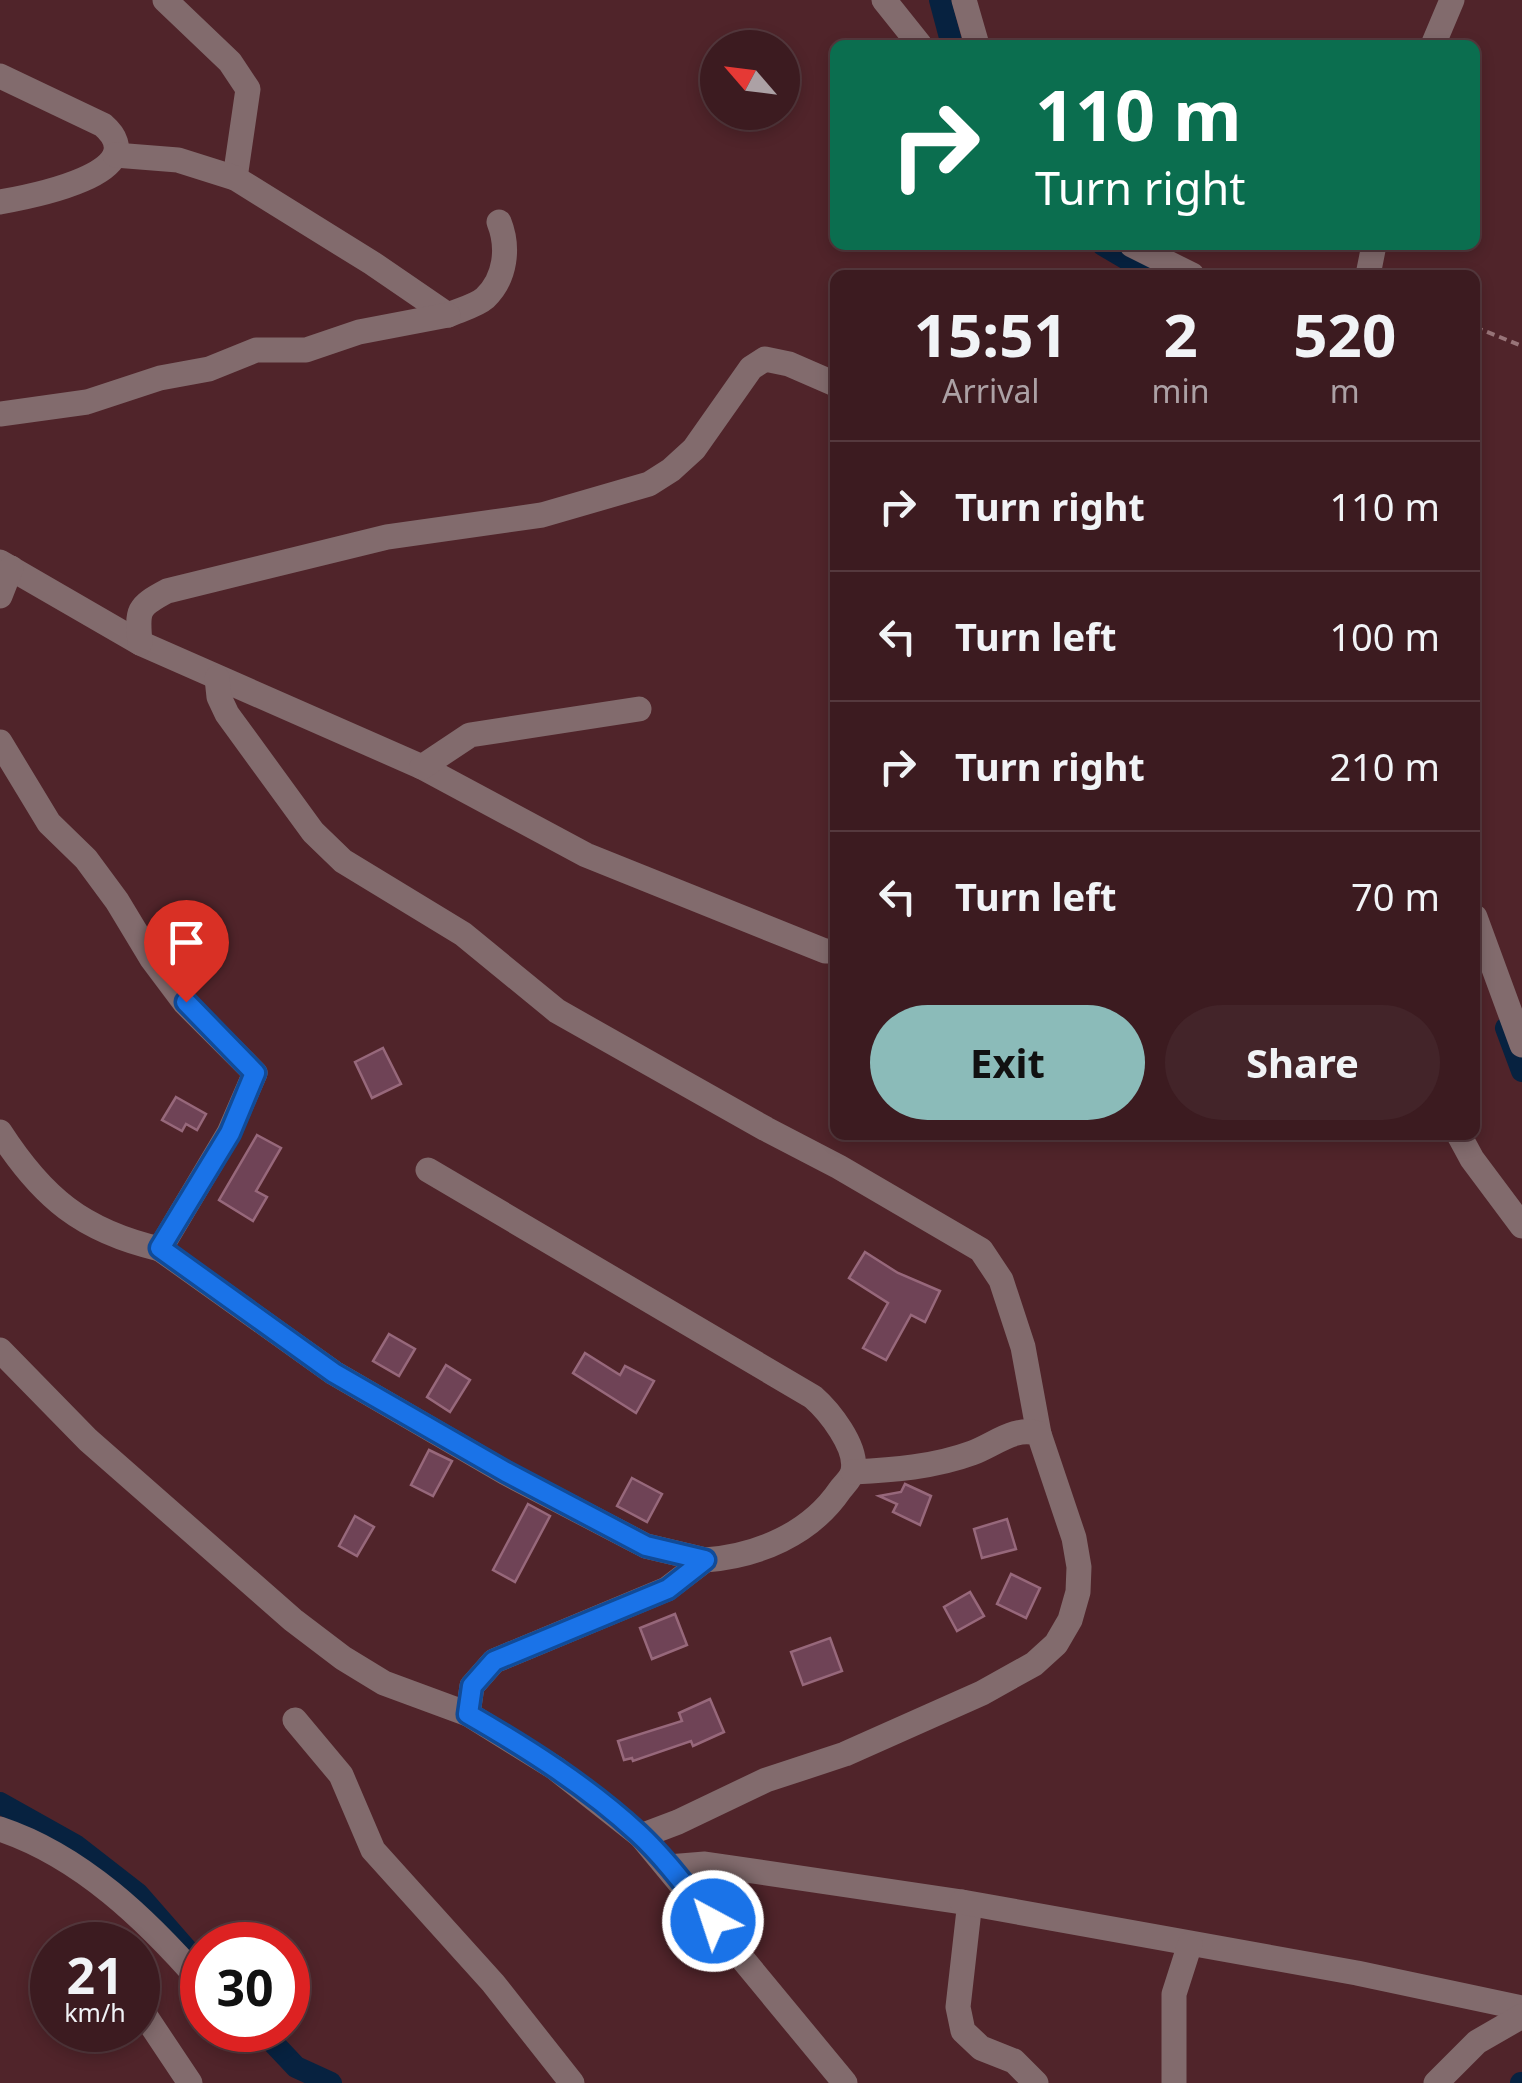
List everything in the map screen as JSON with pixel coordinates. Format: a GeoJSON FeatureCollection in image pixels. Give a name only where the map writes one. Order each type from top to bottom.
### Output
{"type":"FeatureCollection","features":[{"type":"Feature","properties":{"kind":"street"},"geometry":{"type":"LineString","coordinates":[[165,0],[230,62],[248,89],[234,178]]}},
{"type":"Feature","properties":{"kind":"street"},"geometry":{"type":"LineString","coordinates":[[884,0],[916,40]]}},
{"type":"Feature","properties":{"kind":"street"},"geometry":{"type":"LineString","coordinates":[[964,0],[976,40]]}},
{"type":"Feature","properties":{"kind":"street"},"geometry":{"type":"LineString","coordinates":[[1434,40],[1452,0]]}},
{"type":"Feature","properties":{"kind":"street"},"geometry":{"type":"LineString","coordinates":[[0,76],[103,124],[117,144],[106,168],[87,179],[0,202]]}},
{"type":"Feature","properties":{"kind":"street"},"geometry":{"type":"LineString","coordinates":[[115,155],[178,160],[234,178],[448,315]]}},
{"type":"Feature","properties":{"kind":"street"},"geometry":{"type":"LineString","coordinates":[[0,414],[86,402],[160,378],[208,369],[256,350],[306,350],[359,332],[448,315],[484,299],[503,272],[506,238],[499,222]]}},
{"type":"Feature","properties":{"kind":"street"},"geometry":{"type":"LineString","coordinates":[[1142,250],[1182,270]]}},
{"type":"Feature","properties":{"kind":"street"},"geometry":{"type":"LineString","coordinates":[[140,643],[138,616],[144,603],[167,591],[386,537],[542,515],[648,484],[694,450],[751,368],[765,359],[789,364],[830,382]]}},
{"type":"Feature","properties":{"kind":"street"},"geometry":{"type":"LineString","coordinates":[[0,596],[5,565],[140,643],[422,768],[586,855],[830,950]]}},
{"type":"Feature","properties":{"kind":"street"},"geometry":{"type":"LineString","coordinates":[[216,678],[227,714],[313,832],[343,861],[463,934],[557,1011],[840,1167],[981,1250],[1001,1280],[1023,1347],[1039,1434],[1074,1538],[1079,1567],[1078,1592],[1070,1620],[1056,1644],[1034,1664],[982,1692],[845,1754],[766,1780],[641,1836]]}},
{"type":"Feature","properties":{"kind":"street"},"geometry":{"type":"LineString","coordinates":[[422,768],[470,735],[639,709]]}},
{"type":"Feature","properties":{"kind":"street"},"geometry":{"type":"LineString","coordinates":[[0,742],[50,823],[86,859],[117,900],[152,960],[186,1002],[255,1073],[230,1133],[160,1248]]}},
{"type":"Feature","properties":{"kind":"street"},"geometry":{"type":"LineString","coordinates":[[1480,931],[1522,1045]]}},
{"type":"Feature","properties":{"kind":"street"},"geometry":{"type":"LineString","coordinates":[[0,1132],[26,1172],[81,1220],[122,1240],[160,1248],[334,1373],[506,1472],[646,1546],[705,1560],[750,1553],[812,1524],[853,1472],[852,1454],[832,1413],[813,1397],[428,1170]]}},
{"type":"Feature","properties":{"kind":"street"},"geometry":{"type":"LineString","coordinates":[[1458,1140],[1522,1226]]}},
{"type":"Feature","properties":{"kind":"street"},"geometry":{"type":"LineString","coordinates":[[0,1350],[88,1440],[293,1620],[342,1658],[384,1684],[468,1714],[555,1768],[641,1836],[845,2083]]}},
{"type":"Feature","properties":{"kind":"street"},"geometry":{"type":"LineString","coordinates":[[853,1472],[946,1462],[1022,1431],[1039,1434]]}},
{"type":"Feature","properties":{"kind":"street"},"geometry":{"type":"LineString","coordinates":[[468,1714],[472,1686],[494,1661],[668,1589],[705,1560]]}},
{"type":"Feature","properties":{"kind":"street"},"geometry":{"type":"LineString","coordinates":[[295,1720],[341,1775],[373,1850],[493,1984],[572,2083]]}},
{"type":"Feature","properties":{"kind":"street"},"geometry":{"type":"LineString","coordinates":[[0,1829],[36,1841],[88,1875],[162,1936],[180,1957]]}},
{"type":"Feature","properties":{"kind":"street"},"geometry":{"type":"LineString","coordinates":[[668,1867],[706,1864],[962,1902],[1522,2008]]}},
{"type":"Feature","properties":{"kind":"street"},"geometry":{"type":"LineString","coordinates":[[962,1902],[968,1910],[958,2007],[963,2031],[981,2048],[1014,2062],[1036,2083]]}},
{"type":"Feature","properties":{"kind":"street"},"geometry":{"type":"LineString","coordinates":[[1174,2083],[1174,1994],[1190,1944]]}},
{"type":"Feature","properties":{"kind":"street"},"geometry":{"type":"LineString","coordinates":[[1436,2083],[1477,2042],[1522,2016]]}},
{"type":"Feature","properties":{"kind":"street"},"geometry":{"type":"LineString","coordinates":[[160,2038],[190,2083]]}},
{"type":"Feature","properties":{"kind":"path"},"geometry":{"type":"LineString","coordinates":[[1480,329],[1522,346]]}},
{"type":"Feature","properties":{"kind":"building"},"geometry":{"type":"Polygon","coordinates":[[[383,1048],[401,1084],[372,1098],[355,1062],[383,1048]]]}},
{"type":"Feature","properties":{"kind":"building"},"geometry":{"type":"Polygon","coordinates":[[[176,1097],[206,1114],[197,1130],[186,1124],[182,1131],[162,1120],[176,1097]]]}},
{"type":"Feature","properties":{"kind":"building"},"geometry":{"type":"Polygon","coordinates":[[[257,1135],[281,1148],[256,1191],[267,1197],[253,1221],[219,1200],[257,1135]]]}},
{"type":"Feature","properties":{"kind":"building"},"geometry":{"type":"Polygon","coordinates":[[[865,1252],[898,1273],[940,1291],[925,1322],[911,1315],[886,1360],[863,1348],[888,1303],[849,1278],[865,1252]]]}},
{"type":"Feature","properties":{"kind":"building"},"geometry":{"type":"Polygon","coordinates":[[[389,1334],[415,1349],[399,1376],[373,1361],[389,1334]]]}},
{"type":"Feature","properties":{"kind":"building"},"geometry":{"type":"Polygon","coordinates":[[[585,1353],[620,1375],[625,1366],[654,1381],[636,1413],[573,1373],[585,1353]]]}},
{"type":"Feature","properties":{"kind":"building"},"geometry":{"type":"Polygon","coordinates":[[[446,1365],[470,1380],[450,1412],[427,1397],[446,1365]]]}},
{"type":"Feature","properties":{"kind":"building"},"geometry":{"type":"Polygon","coordinates":[[[429,1450],[452,1461],[433,1496],[411,1485],[429,1450]]]}},
{"type":"Feature","properties":{"kind":"building"},"geometry":{"type":"Polygon","coordinates":[[[632,1478],[662,1494],[647,1522],[617,1506],[632,1478]]]}},
{"type":"Feature","properties":{"kind":"building"},"geometry":{"type":"Polygon","coordinates":[[[905,1484],[931,1496],[920,1525],[893,1512],[897,1504],[879,1496],[901,1492],[905,1484]]]}},
{"type":"Feature","properties":{"kind":"building"},"geometry":{"type":"Polygon","coordinates":[[[528,1504],[550,1516],[515,1582],[493,1570],[528,1504]]]}},
{"type":"Feature","properties":{"kind":"building"},"geometry":{"type":"Polygon","coordinates":[[[355,1516],[374,1527],[357,1556],[339,1546],[355,1516]]]}},
{"type":"Feature","properties":{"kind":"building"},"geometry":{"type":"Polygon","coordinates":[[[1007,1519],[1016,1549],[982,1558],[974,1529],[1007,1519]]]}},
{"type":"Feature","properties":{"kind":"building"},"geometry":{"type":"Polygon","coordinates":[[[1011,1574],[1040,1588],[1026,1618],[997,1604],[1011,1574]]]}},
{"type":"Feature","properties":{"kind":"building"},"geometry":{"type":"Polygon","coordinates":[[[970,1592],[984,1616],[957,1631],[944,1607],[970,1592]]]}},
{"type":"Feature","properties":{"kind":"building"},"geometry":{"type":"Polygon","coordinates":[[[675,1614],[687,1645],[652,1659],[640,1628],[675,1614]]]}},
{"type":"Feature","properties":{"kind":"building"},"geometry":{"type":"Polygon","coordinates":[[[830,1638],[842,1671],[803,1685],[791,1652],[830,1638]]]}},
{"type":"Feature","properties":{"kind":"building"},"geometry":{"type":"Polygon","coordinates":[[[710,1699],[724,1732],[693,1746],[691,1741],[633,1761],[624,1760],[618,1741],[682,1721],[679,1713],[710,1699]]]}},
{"type":"Feature","properties":{"kind":"waterway"},"geometry":{"type":"LineString","coordinates":[[940,0],[951,40]]}},
{"type":"Feature","properties":{"kind":"waterway"},"geometry":{"type":"LineString","coordinates":[[1112,250],[1146,270]]}},
{"type":"Feature","properties":{"kind":"waterway"},"geometry":{"type":"LineString","coordinates":[[1506,1028],[1522,1071]]}},
{"type":"Feature","properties":{"kind":"waterway"},"geometry":{"type":"LineString","coordinates":[[0,1803],[75,1845],[138,1894],[180,1942]]}},
{"type":"Feature","properties":{"kind":"waterway"},"geometry":{"type":"LineString","coordinates":[[282,2052],[296,2067],[331,2083]]}},
{"type":"Feature","properties":{"kind":"route"},"geometry":{"type":"LineString","coordinates":[[186,1002],[255,1073],[230,1133],[160,1248],[334,1373],[506,1472],[646,1546],[705,1560],[668,1589],[494,1661],[472,1686],[468,1714],[555,1768],[620,1818],[641,1836],[713,1921]]}}]}
